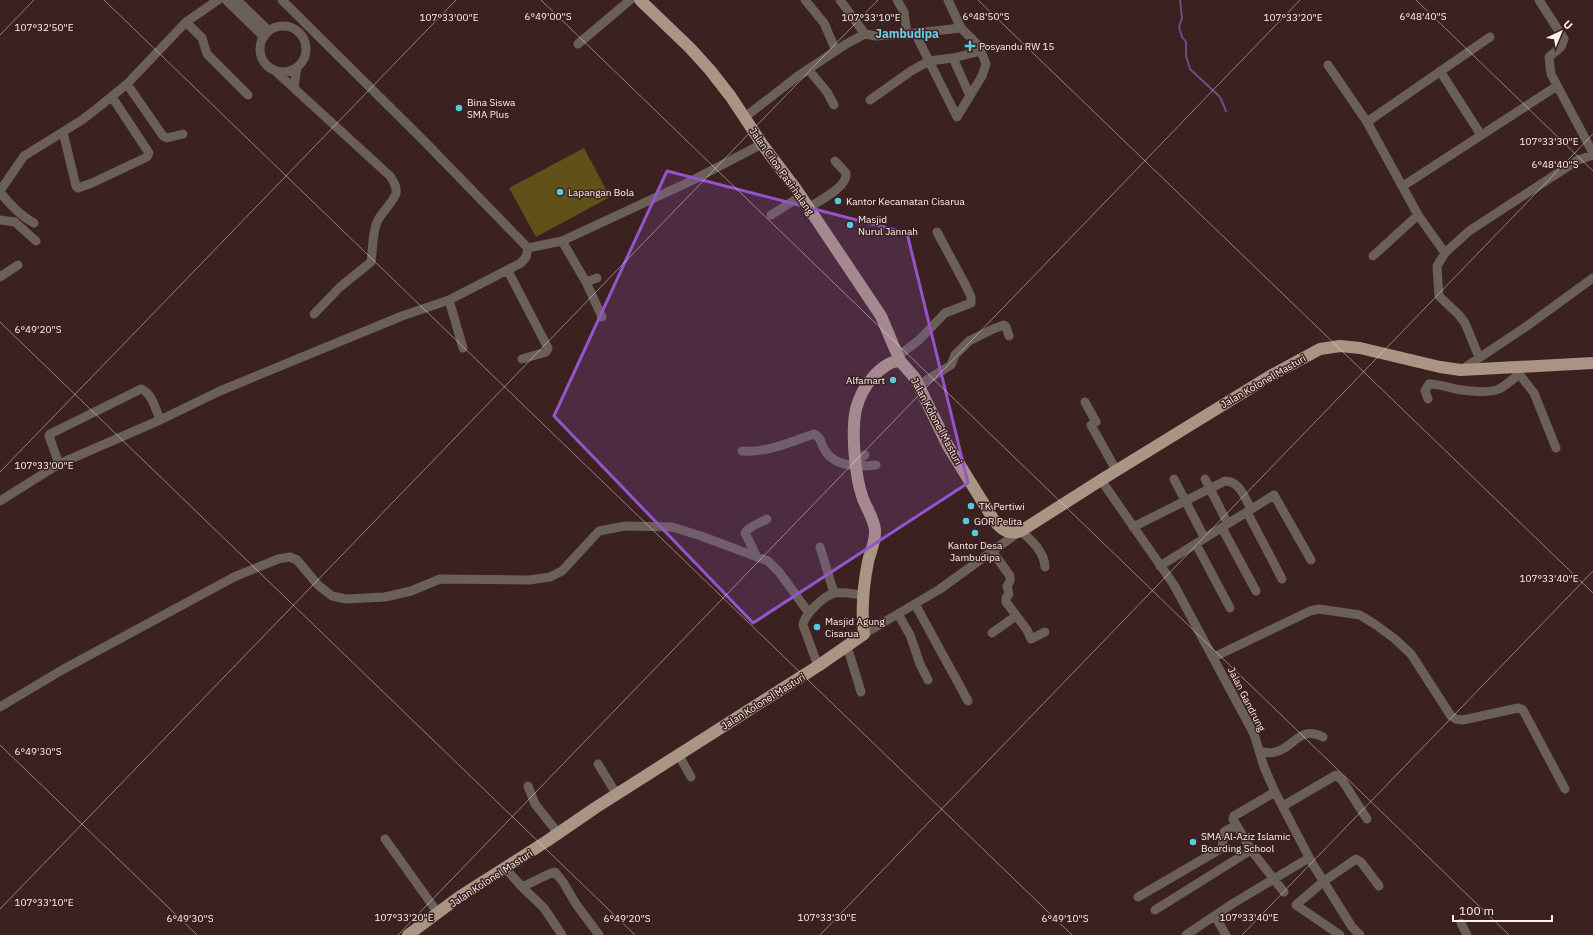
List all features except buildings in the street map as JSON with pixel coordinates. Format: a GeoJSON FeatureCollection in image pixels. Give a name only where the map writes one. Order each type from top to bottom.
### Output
{"type":"FeatureCollection","features":[{"type":"Feature","properties":{"kind":"main road","name":"Jalan Ciloa Pasirhalang"},"geometry":{"type":"LineString","coordinates":[[640,0],[690,48],[710,70],[745,117],[762,144],[801,196],[881,316],[899,358]]}},
{"type":"Feature","properties":{"kind":"main road","name":"Jalan Kolonel Masturi"},"geometry":{"type":"LineString","coordinates":[[899,358],[915,378],[948,446],[992,517],[1000,528],[1007,532],[1020,531],[1116,470],[1270,376],[1320,349],[1340,346],[1360,348],[1440,367],[1461,370],[1516,370],[1593,363]]}},
{"type":"Feature","properties":{"kind":"main road"},"geometry":{"type":"LineString","coordinates":[[864,634],[861,612],[867,563],[871,546],[875,539],[875,529],[871,516],[863,500],[854,423],[856,410],[868,382],[883,368],[899,358]]}},
{"type":"Feature","properties":{"kind":"main road","name":"Jalan Kolonel Masturi"},"geometry":{"type":"LineString","coordinates":[[408,935],[459,897],[678,754],[818,666],[864,634]]}},
{"type":"Feature","properties":{"kind":"street"},"geometry":{"type":"LineString","coordinates":[[34,223],[8,203],[0,192],[24,156],[82,120],[112,97],[127,84],[186,22],[218,0]]}},
{"type":"Feature","properties":{"kind":"street"},"geometry":{"type":"LineString","coordinates":[[226,0],[267,34]]}},
{"type":"Feature","properties":{"kind":"street"},"geometry":{"type":"LineString","coordinates":[[237,0],[267,34]]}},
{"type":"Feature","properties":{"kind":"street"},"geometry":{"type":"LineString","coordinates":[[282,0],[528,248]]}},
{"type":"Feature","properties":{"kind":"street"},"geometry":{"type":"LineString","coordinates":[[578,44],[630,0]]}},
{"type":"Feature","properties":{"kind":"street"},"geometry":{"type":"LineString","coordinates":[[805,0],[824,23],[836,51]]}},
{"type":"Feature","properties":{"kind":"street"},"geometry":{"type":"LineString","coordinates":[[840,0],[865,34]]}},
{"type":"Feature","properties":{"kind":"street"},"geometry":{"type":"LineString","coordinates":[[897,0],[904,12],[911,34],[929,61],[956,117],[985,70],[985,59],[981,50],[972,38],[961,28],[948,0]]}},
{"type":"Feature","properties":{"kind":"street"},"geometry":{"type":"LineString","coordinates":[[1478,357],[1465,323],[1460,315],[1439,296],[1437,266],[1445,252],[1469,231],[1578,160],[1593,154],[1551,74],[1549,57],[1561,46],[1564,39],[1539,0]]}},
{"type":"Feature","properties":{"kind":"street"},"geometry":{"type":"LineString","coordinates":[[186,22],[202,38],[207,54],[248,95]]}},
{"type":"Feature","properties":{"kind":"street"},"geometry":{"type":"LineString","coordinates":[[294,87],[298,67],[306,52],[305,43],[301,35],[294,29],[286,26],[277,27],[267,34],[261,45],[262,54],[266,63],[390,176],[396,188],[396,195],[382,212],[377,222],[374,232],[370,262],[340,287],[314,314]]}},
{"type":"Feature","properties":{"kind":"street"},"geometry":{"type":"LineString","coordinates":[[745,117],[808,69],[865,34],[876,36],[911,34],[961,28]]}},
{"type":"Feature","properties":{"kind":"street"},"geometry":{"type":"LineString","coordinates":[[1367,122],[1490,37]]}},
{"type":"Feature","properties":{"kind":"street"},"geometry":{"type":"LineString","coordinates":[[870,100],[911,71],[929,61],[952,58],[981,50]]}},
{"type":"Feature","properties":{"kind":"street"},"geometry":{"type":"LineString","coordinates":[[952,58],[970,96]]}},
{"type":"Feature","properties":{"kind":"street"},"geometry":{"type":"LineString","coordinates":[[1328,65],[1367,122],[1418,215],[1445,252]]}},
{"type":"Feature","properties":{"kind":"street"},"geometry":{"type":"LineString","coordinates":[[273,69],[285,72],[298,67]]}},
{"type":"Feature","properties":{"kind":"street"},"geometry":{"type":"LineString","coordinates":[[808,69],[827,92],[834,106]]}},
{"type":"Feature","properties":{"kind":"street"},"geometry":{"type":"LineString","coordinates":[[1440,72],[1481,135]]}},
{"type":"Feature","properties":{"kind":"street"},"geometry":{"type":"LineString","coordinates":[[127,84],[163,136],[167,138],[183,134]]}},
{"type":"Feature","properties":{"kind":"street"},"geometry":{"type":"LineString","coordinates":[[1403,186],[1557,86]]}},
{"type":"Feature","properties":{"kind":"street"},"geometry":{"type":"LineString","coordinates":[[63,132],[76,186],[78,188],[147,157],[149,153],[112,97]]}},
{"type":"Feature","properties":{"kind":"street"},"geometry":{"type":"LineString","coordinates":[[528,248],[562,241],[691,181],[762,144]]}},
{"type":"Feature","properties":{"kind":"street"},"geometry":{"type":"LineString","coordinates":[[808,208],[840,187],[845,181],[846,173],[835,161]]}},
{"type":"Feature","properties":{"kind":"street"},"geometry":{"type":"LineString","coordinates":[[771,215],[801,196]]}},
{"type":"Feature","properties":{"kind":"street"},"geometry":{"type":"LineString","coordinates":[[1373,256],[1418,215]]}},
{"type":"Feature","properties":{"kind":"street"},"geometry":{"type":"LineString","coordinates":[[0,220],[15,222],[36,241]]}},
{"type":"Feature","properties":{"kind":"street"},"geometry":{"type":"LineString","coordinates":[[899,358],[946,314],[971,303],[971,297],[966,286],[937,232]]}},
{"type":"Feature","properties":{"kind":"street"},"geometry":{"type":"LineString","coordinates":[[562,241],[586,282],[602,317]]}},
{"type":"Feature","properties":{"kind":"street"},"geometry":{"type":"LineString","coordinates":[[0,501],[59,464],[160,420],[220,391],[402,316],[449,300],[508,271],[524,260],[528,248]]}},
{"type":"Feature","properties":{"kind":"street"},"geometry":{"type":"LineString","coordinates":[[0,277],[18,265]]}},
{"type":"Feature","properties":{"kind":"street"},"geometry":{"type":"LineString","coordinates":[[508,271],[548,348],[546,352],[522,359]]}},
{"type":"Feature","properties":{"kind":"street"},"geometry":{"type":"LineString","coordinates":[[586,282],[597,278]]}},
{"type":"Feature","properties":{"kind":"street"},"geometry":{"type":"LineString","coordinates":[[1461,370],[1478,357],[1524,328],[1593,278]]}},
{"type":"Feature","properties":{"kind":"street"},"geometry":{"type":"LineString","coordinates":[[449,300],[463,348]]}},
{"type":"Feature","properties":{"kind":"street"},"geometry":{"type":"LineString","coordinates":[[919,385],[951,365],[958,352],[964,345],[975,337],[1004,325],[1009,336]]}},
{"type":"Feature","properties":{"kind":"street"},"geometry":{"type":"LineString","coordinates":[[1428,398],[1425,391],[1429,384],[1457,389],[1491,391],[1507,384],[1516,370],[1534,393],[1556,448]]}},
{"type":"Feature","properties":{"kind":"street"},"geometry":{"type":"LineString","coordinates":[[59,464],[49,436],[50,434],[142,389],[149,395],[160,420]]}},
{"type":"Feature","properties":{"kind":"street"},"geometry":{"type":"LineString","coordinates":[[1085,402],[1096,422],[1091,425],[1116,470]]}},
{"type":"Feature","properties":{"kind":"street"},"geometry":{"type":"LineString","coordinates":[[742,451],[752,452],[777,447],[814,434],[820,437],[826,452],[836,461],[859,461],[876,465]]}},
{"type":"Feature","properties":{"kind":"street"},"geometry":{"type":"LineString","coordinates":[[1174,479],[1203,535]]}},
{"type":"Feature","properties":{"kind":"street"},"geometry":{"type":"LineString","coordinates":[[1205,479],[1224,524],[1256,591]]}},
{"type":"Feature","properties":{"kind":"street","name":"Jalan Gandrung"},"geometry":{"type":"LineString","coordinates":[[1101,480],[1174,585],[1254,734],[1275,792],[1309,858],[1352,927],[1360,935]]}},
{"type":"Feature","properties":{"kind":"street"},"geometry":{"type":"LineString","coordinates":[[1133,528],[1225,481],[1233,482],[1240,489],[1248,509],[1282,579]]}},
{"type":"Feature","properties":{"kind":"street"},"geometry":{"type":"LineString","coordinates":[[1160,566],[1248,509],[1274,495],[1311,560]]}},
{"type":"Feature","properties":{"kind":"street"},"geometry":{"type":"LineString","coordinates":[[757,557],[745,533],[746,530],[767,519]]}},
{"type":"Feature","properties":{"kind":"street"},"geometry":{"type":"LineString","coordinates":[[0,707],[62,670],[234,577],[278,559],[290,557],[298,560],[318,585],[332,596],[346,599],[385,598],[396,596],[440,579],[529,580],[550,577],[562,571],[598,531],[625,526],[672,527],[757,557],[772,564],[809,613]]}},
{"type":"Feature","properties":{"kind":"street"},"geometry":{"type":"LineString","coordinates":[[864,634],[940,589],[1020,531],[1040,550],[1045,567]]}},
{"type":"Feature","properties":{"kind":"street"},"geometry":{"type":"LineString","coordinates":[[1196,544],[1230,608]]}},
{"type":"Feature","properties":{"kind":"street"},"geometry":{"type":"LineString","coordinates":[[820,547],[834,593]]}},
{"type":"Feature","properties":{"kind":"street"},"geometry":{"type":"LineString","coordinates":[[992,551],[1010,576],[1010,581],[1007,586],[1010,594],[1005,600],[1027,630],[1031,639],[1045,632]]}},
{"type":"Feature","properties":{"kind":"street"},"geometry":{"type":"LineString","coordinates":[[818,666],[803,625],[809,613],[822,599],[834,593],[863,594]]}},
{"type":"Feature","properties":{"kind":"street"},"geometry":{"type":"LineString","coordinates":[[915,604],[968,701]]}},
{"type":"Feature","properties":{"kind":"street"},"geometry":{"type":"LineString","coordinates":[[1214,657],[1310,611],[1319,610],[1360,615],[1395,639],[1410,654],[1447,711],[1456,719],[1463,720],[1518,708],[1523,710],[1566,789]]}},
{"type":"Feature","properties":{"kind":"street"},"geometry":{"type":"LineString","coordinates":[[898,614],[910,635],[920,664],[928,680]]}},
{"type":"Feature","properties":{"kind":"street"},"geometry":{"type":"LineString","coordinates":[[992,633],[1016,616]]}},
{"type":"Feature","properties":{"kind":"street"},"geometry":{"type":"LineString","coordinates":[[847,646],[861,692]]}},
{"type":"Feature","properties":{"kind":"street"},"geometry":{"type":"LineString","coordinates":[[1259,751],[1274,753],[1299,737],[1309,733],[1315,733],[1323,737]]}},
{"type":"Feature","properties":{"kind":"street"},"geometry":{"type":"LineString","coordinates":[[678,754],[691,777]]}},
{"type":"Feature","properties":{"kind":"street"},"geometry":{"type":"LineString","coordinates":[[598,764],[617,795]]}},
{"type":"Feature","properties":{"kind":"street"},"geometry":{"type":"LineString","coordinates":[[1283,806],[1336,775],[1342,780],[1367,818]]}},
{"type":"Feature","properties":{"kind":"street"},"geometry":{"type":"LineString","coordinates":[[528,786],[535,804],[558,833]]}},
{"type":"Feature","properties":{"kind":"street"},"geometry":{"type":"LineString","coordinates":[[1275,792],[1234,816],[1233,819],[1251,850],[1284,892]]}},
{"type":"Feature","properties":{"kind":"street"},"geometry":{"type":"LineString","coordinates":[[1138,897],[1222,848],[1224,832],[1236,825]]}},
{"type":"Feature","properties":{"kind":"street"},"geometry":{"type":"LineString","coordinates":[[385,839],[438,913]]}},
{"type":"Feature","properties":{"kind":"street"},"geometry":{"type":"LineString","coordinates":[[1155,910],[1251,850]]}},
{"type":"Feature","properties":{"kind":"street"},"geometry":{"type":"LineString","coordinates":[[1186,935],[1232,904],[1309,858]]}},
{"type":"Feature","properties":{"kind":"street"},"geometry":{"type":"LineString","coordinates":[[1340,935],[1296,905],[1324,881],[1356,859],[1361,862],[1379,886]]}},
{"type":"Feature","properties":{"kind":"street"},"geometry":{"type":"LineString","coordinates":[[505,868],[544,908],[562,935]]}},
{"type":"Feature","properties":{"kind":"street"},"geometry":{"type":"LineString","coordinates":[[522,887],[555,872],[599,935]]}},
{"type":"Feature","properties":{"kind":"street"},"geometry":{"type":"LineString","coordinates":[[1215,916],[1226,935]]}},
{"type":"Feature","properties":{"kind":"street"},"geometry":{"type":"LineString","coordinates":[[1461,923],[1467,935]]}},
{"type":"Feature","properties":{"kind":"highlighted area"},"geometry":{"type":"Polygon","coordinates":[[[667,171],[907,233],[968,483],[753,623],[554,416],[667,171]]]}},
{"type":"Feature","properties":{"kind":"shaded area","name":"Lapangan Bola"},"geometry":{"type":"Polygon","coordinates":[[[584,148],[610,197],[536,237],[509,188],[584,148]]]}},
{"type":"Feature","properties":{"kind":"waterway"},"geometry":{"type":"LineString","coordinates":[[1180,0],[1182,18],[1179,27],[1182,37],[1186,42],[1186,56],[1190,69],[1220,97],[1226,111]]}},
{"type":"Feature","properties":{"kind":"place","name":"Posyandu RW 15"},"geometry":{"type":"Point","coordinates":[970,46]}},
{"type":"Feature","properties":{"kind":"place","name":"Bina Siswa SMA Plus"},"geometry":{"type":"Point","coordinates":[459,108]}},
{"type":"Feature","properties":{"kind":"place","name":"Lapangan Bola"},"geometry":{"type":"Point","coordinates":[560,192]}},
{"type":"Feature","properties":{"kind":"place","name":"Kantor Kecamatan Cisarua"},"geometry":{"type":"Point","coordinates":[838,201]}},
{"type":"Feature","properties":{"kind":"place","name":"Masjid Nurul Jannah"},"geometry":{"type":"Point","coordinates":[850,225]}},
{"type":"Feature","properties":{"kind":"place","name":"Alfamart"},"geometry":{"type":"Point","coordinates":[893,380]}},
{"type":"Feature","properties":{"kind":"place","name":"TK Pertiwi"},"geometry":{"type":"Point","coordinates":[971,506]}},
{"type":"Feature","properties":{"kind":"place","name":"GOR Pelita"},"geometry":{"type":"Point","coordinates":[966,521]}},
{"type":"Feature","properties":{"kind":"place","name":"Kantor Desa Jambudipa"},"geometry":{"type":"Point","coordinates":[975,533]}},
{"type":"Feature","properties":{"kind":"place","name":"Masjid Agung Cisarua"},"geometry":{"type":"Point","coordinates":[817,627]}},
{"type":"Feature","properties":{"kind":"place","name":"SMA Al-Aziz Islamic Boarding School"},"geometry":{"type":"Point","coordinates":[1193,842]}},
{"type":"Feature","properties":{"kind":"district","name":"Jambudipa"},"geometry":{"type":"Point","coordinates":[907,34]}}]}
